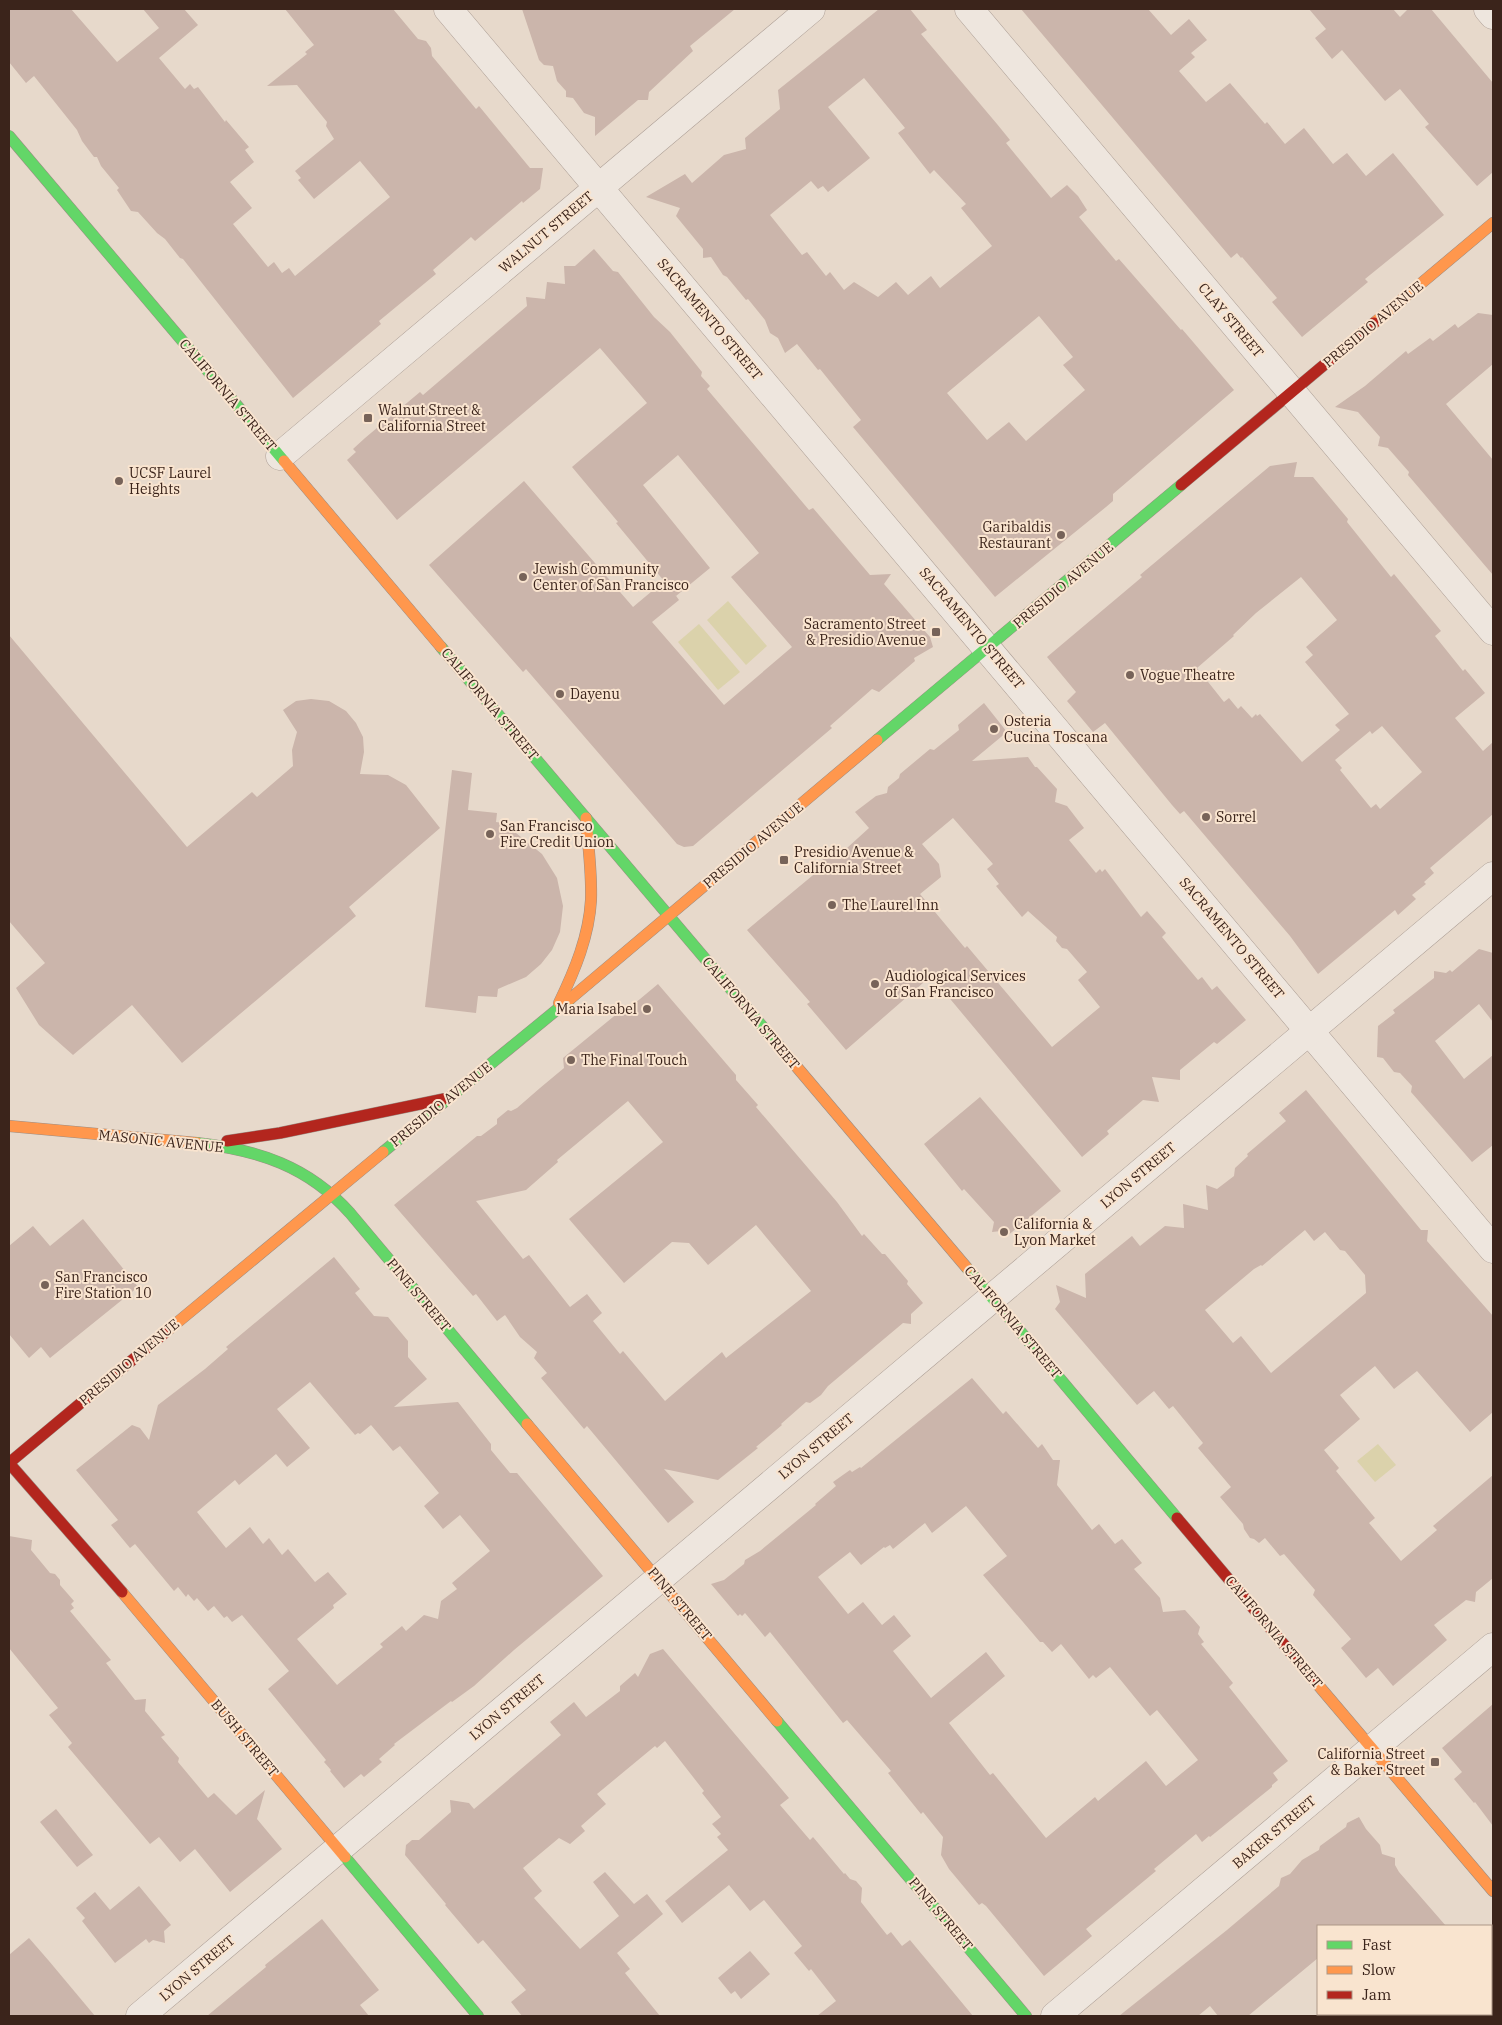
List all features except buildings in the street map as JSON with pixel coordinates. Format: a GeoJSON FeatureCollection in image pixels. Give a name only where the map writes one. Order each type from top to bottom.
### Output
{"type":"FeatureCollection","features":[{"type":"Feature","properties":{"kind":"main road","name":"CALIFORNIA STREET"},"geometry":{"type":"LineString","coordinates":[[9,136],[1493,1891]]}},
{"type":"Feature","properties":{"kind":"main road","name":"PRESIDIO AVENUE"},"geometry":{"type":"LineString","coordinates":[[9,1463],[669,916],[1493,223]]}},
{"type":"Feature","properties":{"kind":"main road"},"geometry":{"type":"LineString","coordinates":[[555,1011],[576,967],[589,918],[592,885],[586,818]]}},
{"type":"Feature","properties":{"kind":"main road"},"geometry":{"type":"LineString","coordinates":[[210,1144],[280,1133],[448,1098]]}},
{"type":"Feature","properties":{"kind":"main road","name":"MASONIC AVENUE"},"geometry":{"type":"LineString","coordinates":[[9,1126],[210,1144],[256,1154],[277,1161],[307,1176],[332,1194]]}},
{"type":"Feature","properties":{"kind":"main road","name":"PINE STREET"},"geometry":{"type":"LineString","coordinates":[[332,1194],[1026,2016]]}},
{"type":"Feature","properties":{"kind":"main road","name":"BUSH STREET"},"geometry":{"type":"LineString","coordinates":[[9,1463],[85,1548],[478,2016]]}},
{"type":"Feature","properties":{"kind":"street","name":"SACRAMENTO STREET"},"geometry":{"type":"LineString","coordinates":[[448,9],[1493,1248]]}},
{"type":"Feature","properties":{"kind":"street","name":"WALNUT STREET"},"geometry":{"type":"LineString","coordinates":[[280,456],[811,9]]}},
{"type":"Feature","properties":{"kind":"street","name":"CLAY STREET"},"geometry":{"type":"LineString","coordinates":[[969,9],[1493,631]]}},
{"type":"Feature","properties":{"kind":"street"},"geometry":{"type":"LineString","coordinates":[[1488,9],[1493,15]]}},
{"type":"Feature","properties":{"kind":"street","name":"LYON STREET"},"geometry":{"type":"LineString","coordinates":[[140,2016],[1493,876]]}},
{"type":"Feature","properties":{"kind":"street","name":"BAKER STREET"},"geometry":{"type":"LineString","coordinates":[[1055,2016],[1493,1647]]}},
{"type":"Feature","properties":{"kind":"shaded area"},"geometry":{"type":"Polygon","coordinates":[[[728,601],[767,646],[746,665],[707,620],[728,601]]]}},
{"type":"Feature","properties":{"kind":"shaded area"},"geometry":{"type":"Polygon","coordinates":[[[699,624],[740,672],[718,690],[678,642],[699,624]]]}},
{"type":"Feature","properties":{"kind":"shaded area"},"geometry":{"type":"Polygon","coordinates":[[[1378,1444],[1396,1465],[1375,1482],[1357,1461],[1378,1444]]]}},
{"type":"Feature","properties":{"kind":"traffic: fast"},"geometry":{"type":"LineString","coordinates":[[9,136],[284,461]]}},
{"type":"Feature","properties":{"kind":"traffic: fast"},"geometry":{"type":"LineString","coordinates":[[877,740],[1181,485]]}},
{"type":"Feature","properties":{"kind":"traffic: fast"},"geometry":{"type":"LineString","coordinates":[[441,647],[779,1046]]}},
{"type":"Feature","properties":{"kind":"traffic: fast"},"geometry":{"type":"LineString","coordinates":[[383,1152],[570,999]]}},
{"type":"Feature","properties":{"kind":"traffic: fast"},"geometry":{"type":"LineString","coordinates":[[197,1143],[241,1150],[281,1163],[317,1183],[334,1197],[350,1213],[527,1424]]}},
{"type":"Feature","properties":{"kind":"traffic: fast"},"geometry":{"type":"LineString","coordinates":[[967,1268],[1177,1518]]}},
{"type":"Feature","properties":{"kind":"traffic: fast"},"geometry":{"type":"LineString","coordinates":[[777,1721],[1026,2016]]}},
{"type":"Feature","properties":{"kind":"traffic: fast"},"geometry":{"type":"LineString","coordinates":[[345,1857],[478,2016]]}},
{"type":"Feature","properties":{"kind":"traffic: slow"},"geometry":{"type":"LineString","coordinates":[[1374,323],[1493,223]]}},
{"type":"Feature","properties":{"kind":"traffic: slow"},"geometry":{"type":"LineString","coordinates":[[284,461],[441,647]]}},
{"type":"Feature","properties":{"kind":"traffic: slow"},"geometry":{"type":"LineString","coordinates":[[570,999],[877,740]]}},
{"type":"Feature","properties":{"kind":"traffic: slow"},"geometry":{"type":"LineString","coordinates":[[559,1003],[580,953],[590,913],[591,879],[586,818]]}},
{"type":"Feature","properties":{"kind":"traffic: slow"},"geometry":{"type":"LineString","coordinates":[[779,1046],[967,1268]]}},
{"type":"Feature","properties":{"kind":"traffic: slow"},"geometry":{"type":"LineString","coordinates":[[9,1126],[197,1143]]}},
{"type":"Feature","properties":{"kind":"traffic: slow"},"geometry":{"type":"LineString","coordinates":[[167,1331],[383,1152]]}},
{"type":"Feature","properties":{"kind":"traffic: slow"},"geometry":{"type":"LineString","coordinates":[[527,1424],[777,1721]]}},
{"type":"Feature","properties":{"kind":"traffic: slow"},"geometry":{"type":"LineString","coordinates":[[122,1592],[345,1857]]}},
{"type":"Feature","properties":{"kind":"traffic: slow"},"geometry":{"type":"LineString","coordinates":[[1313,1679],[1493,1891]]}},
{"type":"Feature","properties":{"kind":"traffic: jam"},"geometry":{"type":"LineString","coordinates":[[1181,485],[1374,323]]}},
{"type":"Feature","properties":{"kind":"traffic: jam"},"geometry":{"type":"LineString","coordinates":[[227,1141],[280,1133],[444,1099]]}},
{"type":"Feature","properties":{"kind":"traffic: jam"},"geometry":{"type":"LineString","coordinates":[[9,1463],[167,1331]]}},
{"type":"Feature","properties":{"kind":"traffic: jam"},"geometry":{"type":"LineString","coordinates":[[9,1463],[122,1592]]}},
{"type":"Feature","properties":{"kind":"traffic: jam"},"geometry":{"type":"LineString","coordinates":[[1177,1518],[1313,1679]]}},
{"type":"Feature","properties":{"kind":"place","name":"Walnut Street & California Street"},"geometry":{"type":"Point","coordinates":[368,418]}},
{"type":"Feature","properties":{"kind":"place","name":"UCSF Laurel Heights"},"geometry":{"type":"Point","coordinates":[119,481]}},
{"type":"Feature","properties":{"kind":"place","name":"Garibaldis Restaurant"},"geometry":{"type":"Point","coordinates":[1061,535]}},
{"type":"Feature","properties":{"kind":"place","name":"Jewish Community Center of San Francisco"},"geometry":{"type":"Point","coordinates":[523,577]}},
{"type":"Feature","properties":{"kind":"place","name":"Sacramento Street & Presidio Avenue"},"geometry":{"type":"Point","coordinates":[936,632]}},
{"type":"Feature","properties":{"kind":"place","name":"Vogue Theatre"},"geometry":{"type":"Point","coordinates":[1130,675]}},
{"type":"Feature","properties":{"kind":"place","name":"Dayenu"},"geometry":{"type":"Point","coordinates":[560,694]}},
{"type":"Feature","properties":{"kind":"place","name":"Osteria Cucina Toscana"},"geometry":{"type":"Point","coordinates":[994,729]}},
{"type":"Feature","properties":{"kind":"place","name":"Sorrel"},"geometry":{"type":"Point","coordinates":[1206,817]}},
{"type":"Feature","properties":{"kind":"place","name":"San Francisco Fire Credit Union"},"geometry":{"type":"Point","coordinates":[490,834]}},
{"type":"Feature","properties":{"kind":"place","name":"Presidio Avenue & California Street"},"geometry":{"type":"Point","coordinates":[784,860]}},
{"type":"Feature","properties":{"kind":"place","name":"The Laurel Inn"},"geometry":{"type":"Point","coordinates":[832,905]}},
{"type":"Feature","properties":{"kind":"place","name":"Audiological Services of San Francisco"},"geometry":{"type":"Point","coordinates":[875,984]}},
{"type":"Feature","properties":{"kind":"place","name":"Maria Isabel"},"geometry":{"type":"Point","coordinates":[647,1009]}},
{"type":"Feature","properties":{"kind":"place","name":"The Final Touch"},"geometry":{"type":"Point","coordinates":[571,1060]}},
{"type":"Feature","properties":{"kind":"place","name":"California & Lyon Market"},"geometry":{"type":"Point","coordinates":[1004,1232]}},
{"type":"Feature","properties":{"kind":"place","name":"San Francisco Fire Station 10"},"geometry":{"type":"Point","coordinates":[45,1285]}},
{"type":"Feature","properties":{"kind":"place","name":"California Street & Baker Street"},"geometry":{"type":"Point","coordinates":[1435,1762]}}]}
